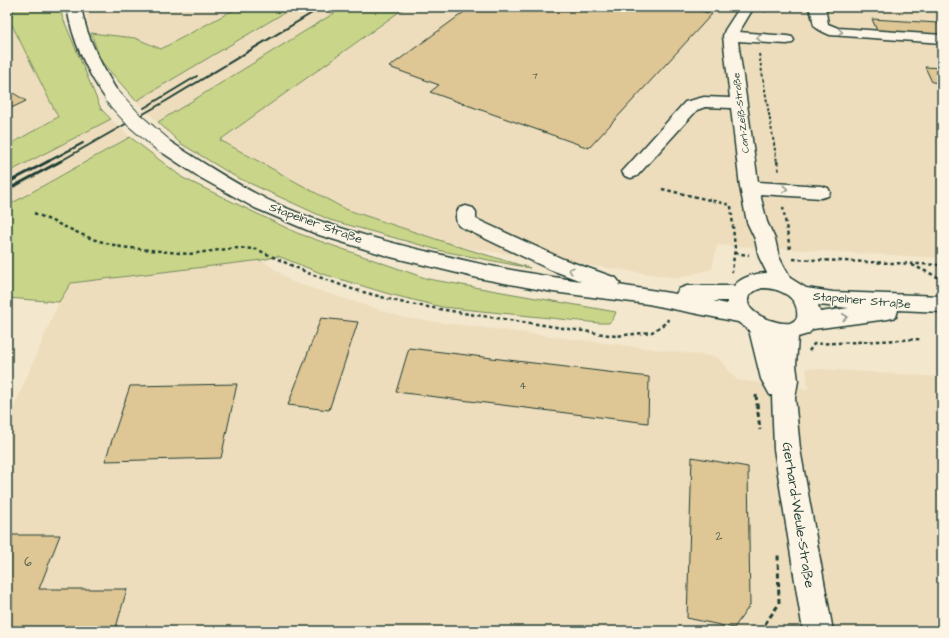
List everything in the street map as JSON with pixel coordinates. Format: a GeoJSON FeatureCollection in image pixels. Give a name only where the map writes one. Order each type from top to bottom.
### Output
{"type":"FeatureCollection","features":[{"type":"Feature","properties":{"kind":"street","name":"Stapelner Straße"},"geometry":{"type":"LineString","coordinates":[[74,7],[75,19],[85,49],[112,96],[134,120],[163,145],[207,174],[262,204],[326,230],[398,252],[478,271],[553,285],[672,300],[751,321],[778,331],[933,304]]}},
{"type":"Feature","properties":{"kind":"street"},"geometry":{"type":"LineString","coordinates":[[747,7],[732,30],[730,36],[787,40]]}},
{"type":"Feature","properties":{"kind":"street"},"geometry":{"type":"LineString","coordinates":[[817,7],[821,26],[835,32],[942,39]]}},
{"type":"Feature","properties":{"kind":"street","name":"Carl-Zeiß-Straße"},"geometry":{"type":"LineString","coordinates":[[730,36],[749,187],[757,222],[765,239],[769,257],[791,289]]}},
{"type":"Feature","properties":{"kind":"street"},"geometry":{"type":"LineString","coordinates":[[631,172],[691,106],[704,102],[738,102]]}},
{"type":"Feature","properties":{"kind":"street"},"geometry":{"type":"LineString","coordinates":[[749,187],[821,192]]}},
{"type":"Feature","properties":{"kind":"street"},"geometry":{"type":"LineString","coordinates":[[466,212],[466,222],[494,236],[556,264],[648,296]]}},
{"type":"Feature","properties":{"kind":"street","name":"Carl-Zeiß-Straße"},"geometry":{"type":"LineString","coordinates":[[757,222],[755,240],[759,281]]}},
{"type":"Feature","properties":{"kind":"street","name":"Stapelner Straße"},"geometry":{"type":"LineString","coordinates":[[759,281],[833,300],[864,300],[933,304]]}},
{"type":"Feature","properties":{"kind":"street"},"geometry":{"type":"LineString","coordinates":[[734,284],[742,287],[759,281]]}},
{"type":"Feature","properties":{"kind":"street","name":"Stapelner Straße"},"geometry":{"type":"LineString","coordinates":[[648,296],[734,284]]}},
{"type":"Feature","properties":{"kind":"street"},"geometry":{"type":"LineString","coordinates":[[734,284],[738,308],[751,321]]}},
{"type":"Feature","properties":{"kind":"street","name":"Stapelner Straße"},"geometry":{"type":"LineString","coordinates":[[791,289],[806,301],[809,308],[809,316],[797,327]]}},
{"type":"Feature","properties":{"kind":"street","name":"Gerhard-Weule-Straße"},"geometry":{"type":"LineString","coordinates":[[751,321],[770,364],[773,379],[783,398]]}},
{"type":"Feature","properties":{"kind":"street","name":"Gerhard-Weule-Straße"},"geometry":{"type":"LineString","coordinates":[[797,327],[784,365],[786,381],[783,398],[787,449],[818,631]]}},
{"type":"Feature","properties":{"kind":"path"},"geometry":{"type":"LineString","coordinates":[[662,189],[731,205]]}},
{"type":"Feature","properties":{"kind":"path"},"geometry":{"type":"LineString","coordinates":[[730,198],[735,253],[734,284]]}},
{"type":"Feature","properties":{"kind":"path"},"geometry":{"type":"LineString","coordinates":[[34,213],[92,239],[120,246],[158,252],[189,254],[235,248],[256,249],[308,273],[337,284],[404,303],[616,336],[652,332],[667,322],[671,315],[672,300]]}},
{"type":"Feature","properties":{"kind":"path"},"geometry":{"type":"LineString","coordinates":[[769,257],[942,265]]}},
{"type":"Feature","properties":{"kind":"path"},"geometry":{"type":"LineString","coordinates":[[910,264],[942,279]]}},
{"type":"Feature","properties":{"kind":"path"},"geometry":{"type":"LineString","coordinates":[[784,365],[797,365],[814,344],[922,339]]}},
{"type":"Feature","properties":{"kind":"path"},"geometry":{"type":"LineString","coordinates":[[756,393],[761,432]]}},
{"type":"Feature","properties":{"kind":"path"},"geometry":{"type":"LineString","coordinates":[[760,631],[778,604],[777,548]]}},
{"type":"Feature","properties":{"kind":"shaded area"},"geometry":{"type":"Polygon","coordinates":[[[7,7],[15,7],[10,21],[58,117],[7,146],[7,7]]]}},
{"type":"Feature","properties":{"kind":"shaded area"},"geometry":{"type":"Polygon","coordinates":[[[85,7],[239,7],[161,49],[135,38],[91,33],[85,7]]]}},
{"type":"Feature","properties":{"kind":"shaded area"},"geometry":{"type":"Polygon","coordinates":[[[294,7],[344,7],[158,122],[136,101],[294,7]]]}},
{"type":"Feature","properties":{"kind":"shaded area"},"geometry":{"type":"Polygon","coordinates":[[[406,7],[942,7],[942,258],[717,245],[712,269],[678,278],[460,247],[345,209],[220,140],[406,7]]]}},
{"type":"Feature","properties":{"kind":"shaded area"},"geometry":{"type":"Polygon","coordinates":[[[111,119],[130,137],[7,206],[7,173],[111,119]]]}},
{"type":"Feature","properties":{"kind":"shaded area"},"geometry":{"type":"Polygon","coordinates":[[[262,260],[292,282],[405,318],[717,357],[737,380],[808,389],[806,368],[942,377],[942,631],[7,631],[7,423],[59,302],[70,283],[262,260]]]}},
{"type":"Feature","properties":{"kind":"green space"},"geometry":{"type":"Polygon","coordinates":[[[15,7],[61,7],[62,16],[101,109],[111,119],[7,173],[7,146],[58,117],[10,21],[15,7]]]}},
{"type":"Feature","properties":{"kind":"green space"},"geometry":{"type":"Polygon","coordinates":[[[239,7],[294,7],[136,101],[101,61],[91,33],[135,38],[161,49],[239,7]]]}},
{"type":"Feature","properties":{"kind":"green space"},"geometry":{"type":"Polygon","coordinates":[[[344,7],[406,7],[220,140],[345,209],[460,247],[530,268],[442,251],[330,220],[236,177],[180,143],[158,122],[344,7]]]}},
{"type":"Feature","properties":{"kind":"green space"},"geometry":{"type":"Polygon","coordinates":[[[130,137],[183,178],[297,233],[428,279],[616,312],[613,319],[609,323],[599,323],[442,307],[389,294],[323,274],[278,256],[262,260],[71,283],[59,302],[7,298],[7,206],[130,137]]]}},
{"type":"Feature","properties":{"kind":"building"},"geometry":{"type":"Polygon","coordinates":[[[471,7],[687,7],[712,14],[589,148],[430,92],[439,85],[389,67],[471,7]]]}},
{"type":"Feature","properties":{"kind":"building"},"geometry":{"type":"Polygon","coordinates":[[[872,19],[938,23],[942,31],[942,37],[878,33],[872,19]]]}},
{"type":"Feature","properties":{"kind":"building"},"geometry":{"type":"Polygon","coordinates":[[[925,67],[942,68],[942,83],[932,82],[925,67]]]}},
{"type":"Feature","properties":{"kind":"building"},"geometry":{"type":"Polygon","coordinates":[[[7,89],[26,101],[7,110],[7,89]]]}},
{"type":"Feature","properties":{"kind":"building"},"geometry":{"type":"Polygon","coordinates":[[[321,318],[358,322],[329,410],[288,405],[321,318]]]}},
{"type":"Feature","properties":{"kind":"building"},"geometry":{"type":"Polygon","coordinates":[[[409,348],[649,377],[648,423],[396,392],[409,348]]]}},
{"type":"Feature","properties":{"kind":"building"},"geometry":{"type":"Polygon","coordinates":[[[237,384],[221,458],[105,461],[130,386],[237,384]]]}},
{"type":"Feature","properties":{"kind":"building"},"geometry":{"type":"Polygon","coordinates":[[[692,457],[748,467],[750,605],[734,628],[687,618],[692,457]]]}},
{"type":"Feature","properties":{"kind":"building"},"geometry":{"type":"Polygon","coordinates":[[[7,535],[60,535],[39,589],[127,589],[115,631],[7,631],[7,535]]]}},
{"type":"Feature","properties":{"kind":"railway"},"geometry":{"type":"LineString","coordinates":[[59,162],[166,101],[322,7]]}},
{"type":"Feature","properties":{"kind":"railway"},"geometry":{"type":"LineString","coordinates":[[144,108],[197,76]]}},
{"type":"Feature","properties":{"kind":"railway"},"geometry":{"type":"LineString","coordinates":[[47,162],[83,143]]}},
{"type":"Feature","properties":{"kind":"railway"},"geometry":{"type":"LineString","coordinates":[[7,183],[49,161]]}},
{"type":"Feature","properties":{"kind":"railway"},"geometry":{"type":"LineString","coordinates":[[7,190],[61,161]]}}]}
